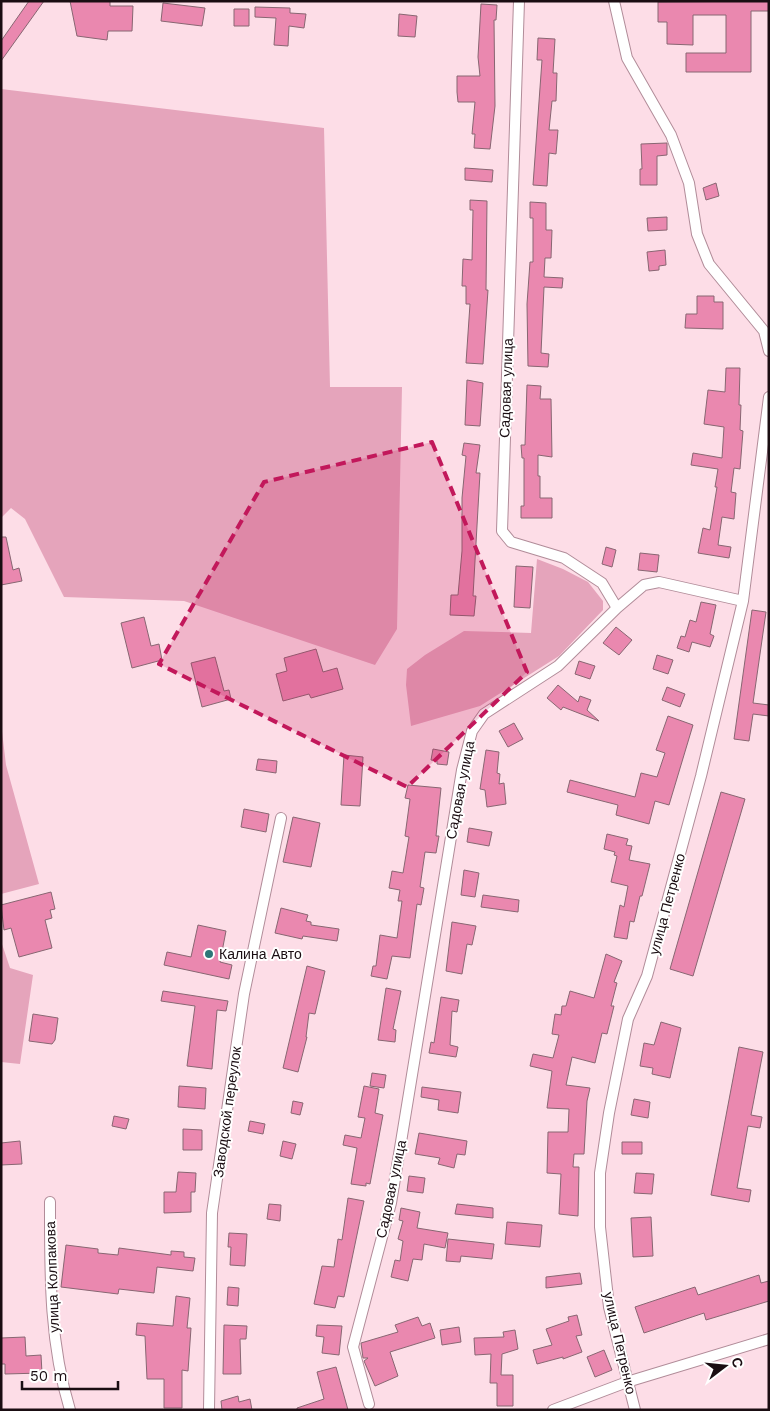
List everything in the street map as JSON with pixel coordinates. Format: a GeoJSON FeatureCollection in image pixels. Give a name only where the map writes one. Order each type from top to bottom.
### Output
{"type":"FeatureCollection","features":[{"type":"Feature","properties":{"kind":"street","name":"Садовая улица"},"geometry":{"type":"LineString","coordinates":[[369,1404],[353,1347],[391,1202],[462,770],[472,731],[484,714],[558,666],[617,608],[602,583],[564,558],[511,542],[502,531],[519,1]]}},
{"type":"Feature","properties":{"kind":"street"},"geometry":{"type":"LineString","coordinates":[[614,1],[627,58],[674,143],[689,183],[697,234],[709,264],[764,331],[769,351]]}},
{"type":"Feature","properties":{"kind":"street","name":"улица Петренко"},"geometry":{"type":"LineString","coordinates":[[635,1410],[608,1307],[600,1227],[600,1173],[628,1019],[648,976],[701,776],[743,601],[769,397]]}},
{"type":"Feature","properties":{"kind":"street"},"geometry":{"type":"LineString","coordinates":[[617,608],[644,585],[659,582],[743,601]]}},
{"type":"Feature","properties":{"kind":"street","name":"Заводской переулок"},"geometry":{"type":"LineString","coordinates":[[209,1410],[212,1213],[244,994],[281,818]]}},
{"type":"Feature","properties":{"kind":"street","name":"улица Колпакова"},"geometry":{"type":"LineString","coordinates":[[50,1202],[50,1295],[54,1334],[70,1410]]}},
{"type":"Feature","properties":{"kind":"street"},"geometry":{"type":"LineString","coordinates":[[553,1410],[627,1382],[769,1339]]}},
{"type":"Feature","properties":{"kind":"highlighted area"},"geometry":{"type":"Polygon","coordinates":[[[432,442],[527,672],[407,787],[159,664],[264,482],[432,442]]]}},
{"type":"Feature","properties":{"kind":"shaded area"},"geometry":{"type":"Polygon","coordinates":[[[1,89],[324,128],[330,387],[402,387],[397,629],[375,665],[184,601],[64,597],[25,519],[11,508],[1,518],[1,89]]]}},
{"type":"Feature","properties":{"kind":"shaded area"},"geometry":{"type":"Polygon","coordinates":[[[537,559],[563,569],[588,582],[603,601],[603,610],[559,656],[480,706],[411,726],[406,685],[407,669],[425,655],[464,631],[531,633],[537,559]]]}},
{"type":"Feature","properties":{"kind":"shaded area"},"geometry":{"type":"Polygon","coordinates":[[[1,723],[6,765],[39,884],[1,894],[1,723]]]}},
{"type":"Feature","properties":{"kind":"shaded area"},"geometry":{"type":"Polygon","coordinates":[[[1,941],[10,968],[33,975],[20,1064],[1,1062],[1,941]]]}},
{"type":"Feature","properties":{"kind":"building"},"geometry":{"type":"Polygon","coordinates":[[[29,1],[44,1],[1,61],[1,41],[29,1]]]}},
{"type":"Feature","properties":{"kind":"building"},"geometry":{"type":"Polygon","coordinates":[[[70,1],[110,1],[110,6],[133,6],[132,31],[108,31],[107,40],[77,36],[70,1]]]}},
{"type":"Feature","properties":{"kind":"building"},"geometry":{"type":"Polygon","coordinates":[[[769,1],[769,11],[751,11],[751,72],[686,72],[686,53],[726,53],[726,15],[693,15],[693,45],[667,44],[667,22],[658,22],[658,2],[769,1]]]}},
{"type":"Feature","properties":{"kind":"building"},"geometry":{"type":"Polygon","coordinates":[[[163,3],[205,8],[202,26],[161,21],[163,3]]]}},
{"type":"Feature","properties":{"kind":"building"},"geometry":{"type":"Polygon","coordinates":[[[481,4],[497,5],[496,20],[494,20],[495,106],[490,149],[474,148],[475,134],[472,134],[475,102],[458,102],[457,92],[457,76],[480,76],[478,57],[481,4]]]}},
{"type":"Feature","properties":{"kind":"building"},"geometry":{"type":"Polygon","coordinates":[[[255,7],[290,8],[290,13],[306,14],[304,28],[289,26],[288,46],[274,45],[276,18],[255,17],[255,7]]]}},
{"type":"Feature","properties":{"kind":"building"},"geometry":{"type":"Polygon","coordinates":[[[234,9],[249,9],[249,26],[234,26],[234,9]]]}},
{"type":"Feature","properties":{"kind":"building"},"geometry":{"type":"Polygon","coordinates":[[[399,14],[417,16],[415,37],[398,36],[399,14]]]}},
{"type":"Feature","properties":{"kind":"building"},"geometry":{"type":"Polygon","coordinates":[[[538,38],[555,39],[553,73],[557,73],[556,101],[552,101],[549,130],[558,130],[556,154],[549,153],[547,186],[533,185],[542,60],[537,60],[538,38]]]}},
{"type":"Feature","properties":{"kind":"building"},"geometry":{"type":"Polygon","coordinates":[[[667,143],[667,155],[657,156],[657,185],[640,185],[640,169],[642,169],[641,144],[667,143]]]}},
{"type":"Feature","properties":{"kind":"building"},"geometry":{"type":"Polygon","coordinates":[[[465,168],[493,170],[492,182],[465,180],[465,168]]]}},
{"type":"Feature","properties":{"kind":"building"},"geometry":{"type":"Polygon","coordinates":[[[716,183],[719,196],[706,200],[703,188],[716,183]]]}},
{"type":"Feature","properties":{"kind":"building"},"geometry":{"type":"Polygon","coordinates":[[[470,200],[487,201],[486,290],[488,290],[483,364],[466,363],[470,304],[466,304],[466,286],[462,286],[463,259],[472,260],[473,210],[470,210],[470,200]]]}},
{"type":"Feature","properties":{"kind":"building"},"geometry":{"type":"Polygon","coordinates":[[[530,202],[546,203],[546,230],[552,230],[551,258],[545,258],[544,277],[563,278],[562,288],[544,287],[541,353],[549,354],[548,367],[528,366],[527,304],[530,262],[533,262],[533,218],[530,218],[530,202]]]}},
{"type":"Feature","properties":{"kind":"building"},"geometry":{"type":"Polygon","coordinates":[[[667,217],[667,230],[648,231],[647,218],[667,217]]]}},
{"type":"Feature","properties":{"kind":"building"},"geometry":{"type":"Polygon","coordinates":[[[665,250],[666,265],[659,266],[659,270],[649,271],[647,252],[665,250]]]}},
{"type":"Feature","properties":{"kind":"building"},"geometry":{"type":"Polygon","coordinates":[[[697,296],[714,296],[714,302],[723,302],[723,329],[685,328],[686,314],[697,314],[697,296]]]}},
{"type":"Feature","properties":{"kind":"building"},"geometry":{"type":"Polygon","coordinates":[[[726,368],[740,368],[740,430],[743,431],[740,469],[734,468],[731,492],[736,493],[734,519],[722,517],[718,545],[731,547],[729,558],[698,553],[703,528],[710,530],[718,469],[691,465],[693,453],[722,458],[724,427],[704,424],[708,390],[725,392],[726,368]]]}},
{"type":"Feature","properties":{"kind":"building"},"geometry":{"type":"Polygon","coordinates":[[[467,380],[483,383],[480,426],[465,425],[467,380]]]}},
{"type":"Feature","properties":{"kind":"building"},"geometry":{"type":"Polygon","coordinates":[[[527,385],[541,386],[540,399],[551,399],[552,457],[538,455],[538,476],[540,476],[540,498],[552,498],[552,518],[521,518],[521,506],[524,506],[524,458],[522,458],[521,445],[525,445],[527,385]]]}},
{"type":"Feature","properties":{"kind":"building"},"geometry":{"type":"Polygon","coordinates":[[[464,443],[480,445],[476,473],[480,473],[473,596],[476,596],[474,616],[450,615],[451,595],[458,595],[462,551],[462,498],[466,456],[462,455],[464,443]]]}},
{"type":"Feature","properties":{"kind":"building"},"geometry":{"type":"Polygon","coordinates":[[[1,537],[6,537],[13,570],[19,568],[22,581],[1,585],[1,537]]]}},
{"type":"Feature","properties":{"kind":"building"},"geometry":{"type":"Polygon","coordinates":[[[606,547],[616,550],[612,567],[602,564],[606,547]]]}},
{"type":"Feature","properties":{"kind":"building"},"geometry":{"type":"Polygon","coordinates":[[[640,553],[659,555],[657,572],[638,570],[640,553]]]}},
{"type":"Feature","properties":{"kind":"building"},"geometry":{"type":"Polygon","coordinates":[[[516,566],[533,567],[530,608],[514,607],[516,566]]]}},
{"type":"Feature","properties":{"kind":"building"},"geometry":{"type":"Polygon","coordinates":[[[701,602],[716,605],[710,634],[714,636],[710,647],[692,642],[689,652],[677,648],[681,636],[685,637],[690,620],[696,622],[701,602]]]}},
{"type":"Feature","properties":{"kind":"building"},"geometry":{"type":"Polygon","coordinates":[[[752,610],[766,612],[753,703],[769,705],[769,716],[753,714],[749,741],[734,739],[752,610]]]}},
{"type":"Feature","properties":{"kind":"building"},"geometry":{"type":"Polygon","coordinates":[[[144,617],[151,646],[159,644],[162,660],[132,668],[121,623],[144,617]]]}},
{"type":"Feature","properties":{"kind":"building"},"geometry":{"type":"Polygon","coordinates":[[[616,627],[632,640],[619,655],[603,643],[616,627]]]}},
{"type":"Feature","properties":{"kind":"building"},"geometry":{"type":"Polygon","coordinates":[[[316,649],[323,672],[337,668],[343,689],[311,698],[309,694],[283,701],[276,674],[287,671],[284,658],[316,649]]]}},
{"type":"Feature","properties":{"kind":"building"},"geometry":{"type":"Polygon","coordinates":[[[657,655],[673,660],[668,674],[653,669],[657,655]]]}},
{"type":"Feature","properties":{"kind":"building"},"geometry":{"type":"Polygon","coordinates":[[[215,657],[224,691],[229,690],[231,699],[202,707],[191,663],[215,657]]]}},
{"type":"Feature","properties":{"kind":"building"},"geometry":{"type":"Polygon","coordinates":[[[579,661],[595,666],[590,679],[575,674],[579,661]]]}},
{"type":"Feature","properties":{"kind":"building"},"geometry":{"type":"Polygon","coordinates":[[[558,685],[578,702],[580,696],[591,700],[587,710],[599,721],[563,707],[561,710],[547,698],[558,685]]]}},
{"type":"Feature","properties":{"kind":"building"},"geometry":{"type":"Polygon","coordinates":[[[667,687],[685,694],[680,707],[662,700],[667,687]]]}},
{"type":"Feature","properties":{"kind":"building"},"geometry":{"type":"Polygon","coordinates":[[[668,716],[693,725],[669,805],[655,801],[649,824],[616,815],[618,805],[567,792],[570,780],[635,797],[641,773],[657,777],[665,753],[656,750],[668,716]]]}},
{"type":"Feature","properties":{"kind":"building"},"geometry":{"type":"Polygon","coordinates":[[[514,723],[523,739],[508,747],[499,731],[514,723]]]}},
{"type":"Feature","properties":{"kind":"building"},"geometry":{"type":"Polygon","coordinates":[[[433,749],[449,752],[447,765],[437,764],[437,761],[431,760],[433,749]]]}},
{"type":"Feature","properties":{"kind":"building"},"geometry":{"type":"Polygon","coordinates":[[[486,750],[499,752],[497,773],[500,774],[499,784],[504,783],[506,804],[487,807],[485,790],[480,789],[486,750]]]}},
{"type":"Feature","properties":{"kind":"building"},"geometry":{"type":"Polygon","coordinates":[[[344,755],[363,757],[360,806],[341,805],[344,755]]]}},
{"type":"Feature","properties":{"kind":"building"},"geometry":{"type":"Polygon","coordinates":[[[258,759],[277,761],[276,773],[256,770],[258,759]]]}},
{"type":"Feature","properties":{"kind":"building"},"geometry":{"type":"Polygon","coordinates":[[[408,785],[441,788],[436,836],[439,836],[436,853],[425,852],[420,887],[424,888],[421,905],[417,904],[410,958],[392,956],[387,979],[371,976],[373,966],[376,966],[380,935],[397,938],[402,901],[398,901],[400,890],[389,888],[392,871],[403,873],[409,837],[405,836],[410,799],[405,798],[408,785]]]}},
{"type":"Feature","properties":{"kind":"building"},"geometry":{"type":"Polygon","coordinates":[[[721,792],[745,799],[693,976],[670,969],[721,792]]]}},
{"type":"Feature","properties":{"kind":"building"},"geometry":{"type":"Polygon","coordinates":[[[244,809],[269,814],[266,832],[241,827],[244,809]]]}},
{"type":"Feature","properties":{"kind":"building"},"geometry":{"type":"Polygon","coordinates":[[[293,817],[320,823],[311,867],[283,862],[293,817]]]}},
{"type":"Feature","properties":{"kind":"building"},"geometry":{"type":"Polygon","coordinates":[[[469,828],[492,832],[489,846],[467,842],[469,828]]]}},
{"type":"Feature","properties":{"kind":"building"},"geometry":{"type":"Polygon","coordinates":[[[607,834],[628,839],[626,845],[632,846],[629,860],[650,864],[634,922],[630,921],[627,939],[614,937],[620,905],[624,907],[628,886],[611,882],[617,856],[614,855],[615,852],[604,849],[607,834]]]}},
{"type":"Feature","properties":{"kind":"building"},"geometry":{"type":"Polygon","coordinates":[[[464,870],[479,873],[475,897],[461,895],[464,870]]]}},
{"type":"Feature","properties":{"kind":"building"},"geometry":{"type":"Polygon","coordinates":[[[51,892],[55,909],[50,910],[52,918],[45,920],[52,948],[19,957],[11,928],[4,930],[1,905],[51,892]]]}},
{"type":"Feature","properties":{"kind":"building"},"geometry":{"type":"Polygon","coordinates":[[[483,895],[519,900],[518,912],[481,907],[483,895]]]}},
{"type":"Feature","properties":{"kind":"building"},"geometry":{"type":"Polygon","coordinates":[[[281,908],[308,915],[306,921],[311,922],[311,925],[339,929],[337,941],[303,936],[302,939],[275,933],[281,908]]]}},
{"type":"Feature","properties":{"kind":"building"},"geometry":{"type":"Polygon","coordinates":[[[452,922],[476,926],[472,945],[467,944],[462,974],[446,971],[452,922]]]}},
{"type":"Feature","properties":{"kind":"building"},"geometry":{"type":"Polygon","coordinates":[[[198,925],[226,931],[220,962],[232,965],[229,979],[164,965],[167,952],[191,957],[198,925]]]}},
{"type":"Feature","properties":{"kind":"building"},"geometry":{"type":"Polygon","coordinates":[[[606,954],[622,961],[614,982],[617,983],[611,1006],[614,1006],[607,1034],[602,1033],[595,1063],[572,1057],[566,1085],[590,1088],[587,1101],[584,1154],[574,1154],[573,1167],[579,1167],[578,1216],[559,1214],[561,1174],[547,1173],[548,1132],[568,1132],[569,1109],[547,1108],[552,1071],[530,1066],[533,1054],[553,1058],[559,1035],[552,1034],[555,1014],[561,1015],[562,1006],[566,1006],[570,991],[594,998],[606,954]]]}},
{"type":"Feature","properties":{"kind":"building"},"geometry":{"type":"Polygon","coordinates":[[[307,966],[325,971],[315,1014],[309,1013],[307,1037],[298,1072],[283,1068],[307,966]]]}},
{"type":"Feature","properties":{"kind":"building"},"geometry":{"type":"Polygon","coordinates":[[[386,988],[401,991],[393,1029],[396,1030],[395,1042],[378,1040],[386,988]]]}},
{"type":"Feature","properties":{"kind":"building"},"geometry":{"type":"Polygon","coordinates":[[[163,991],[228,1001],[226,1011],[217,1010],[212,1069],[187,1066],[195,1006],[161,1001],[163,991]]]}},
{"type":"Feature","properties":{"kind":"building"},"geometry":{"type":"Polygon","coordinates":[[[441,997],[459,1000],[457,1012],[452,1011],[450,1045],[458,1047],[456,1057],[429,1053],[431,1042],[434,1043],[441,997]]]}},
{"type":"Feature","properties":{"kind":"building"},"geometry":{"type":"Polygon","coordinates":[[[33,1014],[58,1018],[55,1040],[52,1044],[29,1041],[33,1014]]]}},
{"type":"Feature","properties":{"kind":"building"},"geometry":{"type":"Polygon","coordinates":[[[661,1022],[681,1028],[670,1078],[652,1074],[653,1068],[640,1066],[644,1043],[654,1045],[661,1022]]]}},
{"type":"Feature","properties":{"kind":"building"},"geometry":{"type":"Polygon","coordinates":[[[739,1047],[763,1052],[751,1115],[762,1117],[760,1128],[748,1126],[737,1188],[751,1190],[749,1202],[711,1195],[739,1047]]]}},
{"type":"Feature","properties":{"kind":"building"},"geometry":{"type":"Polygon","coordinates":[[[372,1073],[386,1075],[384,1088],[370,1086],[372,1073]]]}},
{"type":"Feature","properties":{"kind":"building"},"geometry":{"type":"Polygon","coordinates":[[[179,1086],[206,1088],[205,1109],[178,1107],[179,1086]]]}},
{"type":"Feature","properties":{"kind":"building"},"geometry":{"type":"Polygon","coordinates":[[[364,1086],[379,1089],[375,1113],[383,1115],[370,1184],[366,1183],[366,1186],[351,1184],[357,1148],[343,1145],[345,1135],[361,1138],[365,1118],[358,1117],[364,1086]]]}},
{"type":"Feature","properties":{"kind":"building"},"geometry":{"type":"Polygon","coordinates":[[[422,1087],[461,1092],[458,1113],[438,1110],[439,1100],[421,1097],[422,1087]]]}},
{"type":"Feature","properties":{"kind":"building"},"geometry":{"type":"Polygon","coordinates":[[[634,1099],[650,1102],[648,1118],[631,1115],[634,1099]]]}},
{"type":"Feature","properties":{"kind":"building"},"geometry":{"type":"Polygon","coordinates":[[[293,1101],[303,1103],[300,1115],[291,1113],[293,1101]]]}},
{"type":"Feature","properties":{"kind":"building"},"geometry":{"type":"Polygon","coordinates":[[[114,1116],[129,1119],[126,1129],[112,1126],[114,1116]]]}},
{"type":"Feature","properties":{"kind":"building"},"geometry":{"type":"Polygon","coordinates":[[[250,1121],[265,1124],[263,1134],[248,1131],[250,1121]]]}},
{"type":"Feature","properties":{"kind":"building"},"geometry":{"type":"Polygon","coordinates":[[[183,1129],[202,1130],[202,1150],[183,1150],[183,1129]]]}},
{"type":"Feature","properties":{"kind":"building"},"geometry":{"type":"Polygon","coordinates":[[[419,1133],[467,1141],[465,1155],[457,1154],[454,1168],[438,1164],[440,1158],[415,1154],[419,1133]]]}},
{"type":"Feature","properties":{"kind":"building"},"geometry":{"type":"Polygon","coordinates":[[[20,1141],[22,1164],[1,1165],[1,1143],[20,1141]]]}},
{"type":"Feature","properties":{"kind":"building"},"geometry":{"type":"Polygon","coordinates":[[[283,1141],[296,1144],[292,1159],[280,1156],[283,1141]]]}},
{"type":"Feature","properties":{"kind":"building"},"geometry":{"type":"Polygon","coordinates":[[[622,1142],[642,1142],[642,1154],[622,1154],[622,1142]]]}},
{"type":"Feature","properties":{"kind":"building"},"geometry":{"type":"Polygon","coordinates":[[[178,1172],[196,1173],[195,1192],[191,1192],[191,1212],[164,1213],[164,1192],[176,1192],[178,1172]]]}},
{"type":"Feature","properties":{"kind":"building"},"geometry":{"type":"Polygon","coordinates":[[[636,1173],[654,1174],[652,1194],[634,1193],[636,1173]]]}},
{"type":"Feature","properties":{"kind":"building"},"geometry":{"type":"Polygon","coordinates":[[[409,1176],[425,1178],[423,1193],[407,1191],[409,1176]]]}},
{"type":"Feature","properties":{"kind":"building"},"geometry":{"type":"Polygon","coordinates":[[[348,1198],[364,1201],[344,1297],[338,1296],[335,1308],[314,1304],[322,1266],[334,1267],[338,1239],[342,1240],[348,1198]]]}},
{"type":"Feature","properties":{"kind":"building"},"geometry":{"type":"Polygon","coordinates":[[[269,1204],[281,1205],[280,1221],[267,1219],[269,1204]]]}},
{"type":"Feature","properties":{"kind":"building"},"geometry":{"type":"Polygon","coordinates":[[[457,1204],[493,1208],[493,1218],[455,1214],[457,1204]]]}},
{"type":"Feature","properties":{"kind":"building"},"geometry":{"type":"Polygon","coordinates":[[[401,1208],[420,1212],[417,1228],[448,1233],[445,1248],[424,1244],[422,1260],[413,1259],[408,1281],[391,1277],[395,1260],[400,1261],[403,1241],[398,1239],[403,1221],[399,1220],[401,1208]]]}},
{"type":"Feature","properties":{"kind":"building"},"geometry":{"type":"Polygon","coordinates":[[[651,1217],[653,1256],[633,1257],[631,1218],[651,1217]]]}},
{"type":"Feature","properties":{"kind":"building"},"geometry":{"type":"Polygon","coordinates":[[[507,1222],[542,1225],[540,1247],[505,1244],[507,1222]]]}},
{"type":"Feature","properties":{"kind":"building"},"geometry":{"type":"Polygon","coordinates":[[[229,1233],[247,1234],[245,1266],[230,1265],[231,1247],[228,1247],[229,1233]]]}},
{"type":"Feature","properties":{"kind":"building"},"geometry":{"type":"Polygon","coordinates":[[[448,1239],[494,1244],[492,1259],[461,1256],[460,1262],[446,1261],[448,1239]]]}},
{"type":"Feature","properties":{"kind":"building"},"geometry":{"type":"Polygon","coordinates":[[[66,1245],[98,1249],[98,1253],[118,1255],[119,1248],[171,1255],[171,1251],[184,1252],[184,1257],[195,1258],[193,1271],[157,1267],[154,1293],[119,1289],[118,1294],[61,1287],[66,1245]]]}},
{"type":"Feature","properties":{"kind":"building"},"geometry":{"type":"Polygon","coordinates":[[[580,1273],[582,1284],[546,1288],[546,1277],[580,1273]]]}},
{"type":"Feature","properties":{"kind":"building"},"geometry":{"type":"Polygon","coordinates":[[[759,1275],[761,1283],[769,1281],[769,1301],[706,1320],[704,1313],[644,1333],[635,1307],[695,1287],[698,1295],[759,1275]]]}},
{"type":"Feature","properties":{"kind":"building"},"geometry":{"type":"Polygon","coordinates":[[[228,1287],[239,1288],[238,1306],[227,1305],[228,1287]]]}},
{"type":"Feature","properties":{"kind":"building"},"geometry":{"type":"Polygon","coordinates":[[[176,1296],[190,1298],[187,1328],[191,1328],[188,1371],[182,1370],[182,1408],[164,1408],[164,1379],[147,1379],[145,1336],[136,1335],[137,1323],[173,1326],[176,1296]]]}},
{"type":"Feature","properties":{"kind":"building"},"geometry":{"type":"Polygon","coordinates":[[[577,1315],[582,1335],[576,1336],[582,1352],[563,1359],[563,1357],[537,1364],[533,1350],[552,1345],[546,1329],[569,1321],[568,1317],[577,1315]]]}},
{"type":"Feature","properties":{"kind":"building"},"geometry":{"type":"Polygon","coordinates":[[[418,1317],[422,1326],[430,1323],[435,1338],[390,1352],[398,1376],[375,1386],[364,1361],[368,1358],[363,1358],[361,1343],[398,1332],[395,1325],[418,1317]]]}},
{"type":"Feature","properties":{"kind":"building"},"geometry":{"type":"Polygon","coordinates":[[[224,1325],[247,1326],[246,1339],[240,1339],[241,1374],[223,1374],[224,1325]]]}},
{"type":"Feature","properties":{"kind":"building"},"geometry":{"type":"Polygon","coordinates":[[[317,1325],[342,1326],[339,1355],[322,1353],[324,1337],[316,1336],[317,1325]]]}},
{"type":"Feature","properties":{"kind":"building"},"geometry":{"type":"Polygon","coordinates":[[[459,1327],[461,1342],[442,1345],[440,1330],[459,1327]]]}},
{"type":"Feature","properties":{"kind":"building"},"geometry":{"type":"Polygon","coordinates":[[[515,1330],[518,1349],[502,1354],[501,1375],[513,1375],[513,1406],[497,1406],[497,1383],[490,1383],[491,1354],[475,1355],[474,1338],[504,1337],[503,1332],[515,1330]]]}},
{"type":"Feature","properties":{"kind":"building"},"geometry":{"type":"Polygon","coordinates":[[[25,1337],[26,1356],[41,1355],[42,1373],[5,1374],[5,1364],[1,1364],[1,1338],[25,1337]]]}},
{"type":"Feature","properties":{"kind":"building"},"geometry":{"type":"Polygon","coordinates":[[[604,1350],[612,1370],[595,1377],[587,1357],[604,1350]]]}},
{"type":"Feature","properties":{"kind":"building"},"geometry":{"type":"Polygon","coordinates":[[[336,1367],[348,1410],[297,1410],[297,1408],[324,1399],[317,1372],[336,1367]]]}},
{"type":"Feature","properties":{"kind":"building"},"geometry":{"type":"Polygon","coordinates":[[[238,1396],[239,1402],[250,1399],[252,1410],[222,1410],[221,1401],[238,1396]]]}},
{"type":"Feature","properties":{"kind":"place","name":"Калина Авто"},"geometry":{"type":"Point","coordinates":[209,954]}}]}
